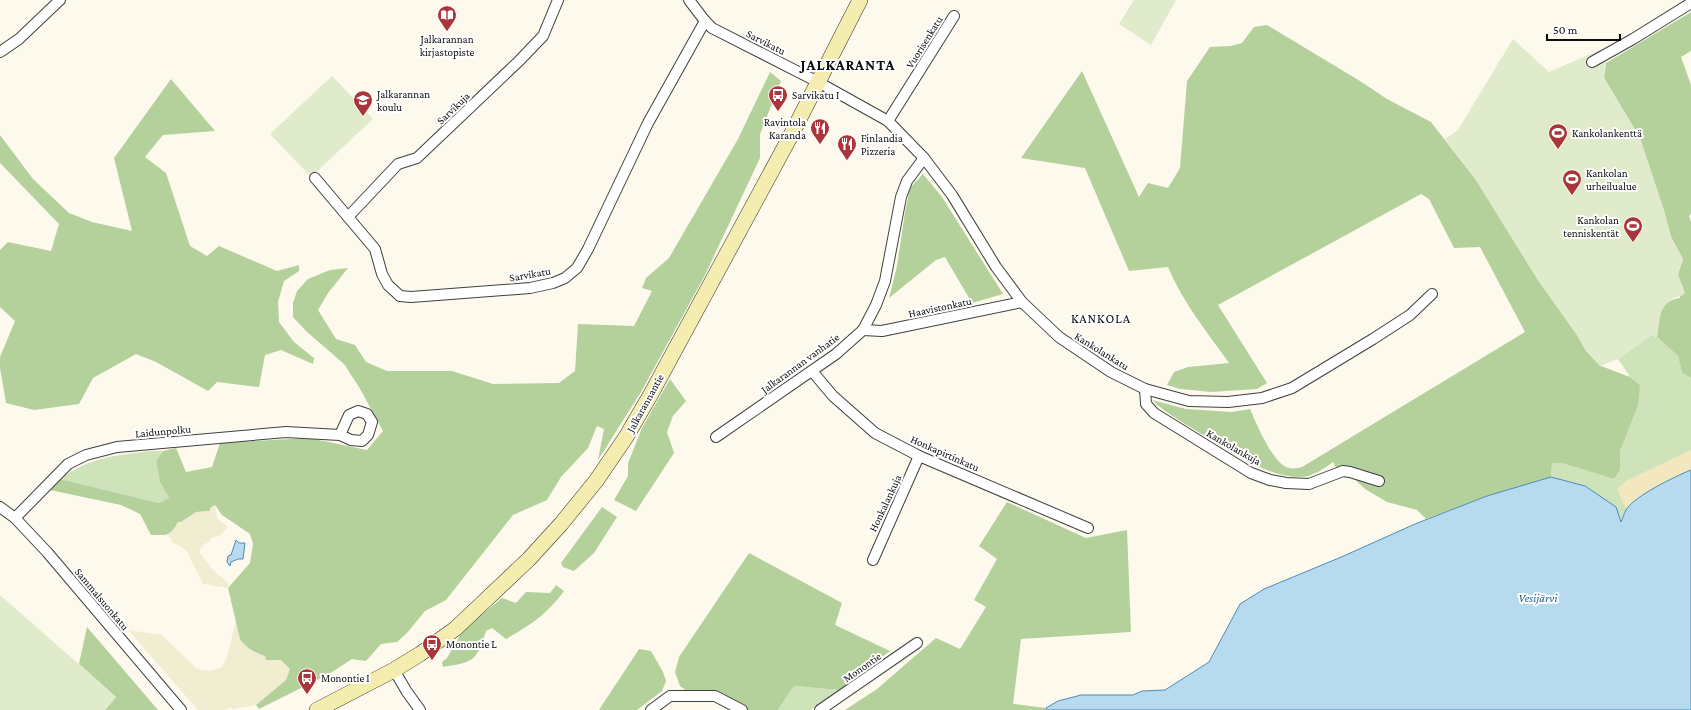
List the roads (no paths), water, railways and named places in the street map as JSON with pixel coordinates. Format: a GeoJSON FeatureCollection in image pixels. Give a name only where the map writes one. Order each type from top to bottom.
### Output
{"type":"FeatureCollection","features":[{"type":"Feature","properties":{"kind":"main road","name":"Jalkarannantie"},"geometry":{"type":"LineString","coordinates":[[317,710],[394,670],[420,654],[455,629],[529,559],[596,481],[626,437],[651,394],[789,139],[860,0]]}},
{"type":"Feature","properties":{"kind":"street"},"geometry":{"type":"LineString","coordinates":[[0,52],[19,39],[60,0]]}},
{"type":"Feature","properties":{"kind":"street","name":"Sarvikuja"},"geometry":{"type":"LineString","coordinates":[[348,217],[398,164],[417,158],[519,61],[543,36],[558,0]]}},
{"type":"Feature","properties":{"kind":"street","name":"Sarvikatu"},"geometry":{"type":"LineString","coordinates":[[689,0],[712,28],[818,82]]}},
{"type":"Feature","properties":{"kind":"street"},"geometry":{"type":"LineString","coordinates":[[1592,62],[1633,40],[1691,3]]}},
{"type":"Feature","properties":{"kind":"street","name":"Vuorisenkatu"},"geometry":{"type":"LineString","coordinates":[[888,122],[954,16]]}},
{"type":"Feature","properties":{"kind":"street","name":"Sarvikatu"},"geometry":{"type":"LineString","coordinates":[[315,178],[374,249],[382,274],[388,285],[400,296],[412,297],[530,288],[553,283],[565,278],[577,268],[588,249],[648,123],[705,21]]}},
{"type":"Feature","properties":{"kind":"street","name":"Kankolankatu"},"geometry":{"type":"LineString","coordinates":[[818,82],[888,122],[924,158],[952,195],[996,267],[1022,302],[1058,337],[1111,372],[1145,390],[1189,401],[1228,402],[1262,398],[1292,388],[1410,315],[1432,294]]}},
{"type":"Feature","properties":{"kind":"street","name":"Jalkarannan vanhatie"},"geometry":{"type":"LineString","coordinates":[[716,437],[836,354],[863,330],[876,305],[885,281],[902,197],[907,181],[924,158]]}},
{"type":"Feature","properties":{"kind":"street","name":"Haavistonkatu"},"geometry":{"type":"LineString","coordinates":[[863,330],[882,331],[1022,302]]}},
{"type":"Feature","properties":{"kind":"street","name":"Honkapirtinkatu"},"geometry":{"type":"LineString","coordinates":[[812,371],[833,396],[875,433],[919,456],[1088,528]]}},
{"type":"Feature","properties":{"kind":"street","name":"Kankolankuja"},"geometry":{"type":"LineString","coordinates":[[1145,390],[1146,404],[1154,413],[1251,473],[1286,483],[1309,484],[1343,471],[1379,481]]}},
{"type":"Feature","properties":{"kind":"street","name":"Laidunpolku"},"geometry":{"type":"LineString","coordinates":[[15,518],[68,464],[86,455],[117,447],[286,432],[340,435]]}},
{"type":"Feature","properties":{"kind":"street","name":"Honkalankuja"},"geometry":{"type":"LineString","coordinates":[[873,560],[919,456]]}},
{"type":"Feature","properties":{"kind":"street","name":"Sammalsuonkatu"},"geometry":{"type":"LineString","coordinates":[[0,507],[15,518],[47,552],[181,710]]}},
{"type":"Feature","properties":{"kind":"street","name":"Monontie"},"geometry":{"type":"LineString","coordinates":[[820,710],[917,643]]}},
{"type":"Feature","properties":{"kind":"street"},"geometry":{"type":"LineString","coordinates":[[394,670],[420,710]]}},
{"type":"Feature","properties":{"kind":"street"},"geometry":{"type":"LineString","coordinates":[[652,710],[670,696],[715,696],[742,710]]}},
{"type":"Feature","properties":{"kind":"water","name":"Vesijärvi"},"geometry":{"type":"Polygon","coordinates":[[[1691,470],[1691,710],[1047,710],[1046,708],[1058,701],[1081,695],[1133,695],[1142,691],[1165,690],[1209,662],[1240,604],[1264,589],[1415,524],[1487,496],[1551,477],[1585,486],[1616,507],[1621,522],[1626,510],[1637,499],[1666,482],[1691,470]]]}},
{"type":"Feature","properties":{"kind":"water"},"geometry":{"type":"Polygon","coordinates":[[[236,540],[239,543],[245,543],[243,559],[238,559],[231,562],[230,566],[227,562],[228,556],[231,555],[236,540]]]}},
{"type":"Feature","properties":{"kind":"place","name":"Jalkarannan kirjastopiste"},"geometry":{"type":"Point","coordinates":[447,32]}},
{"type":"Feature","properties":{"kind":"place","name":"Sarvikatu I"},"geometry":{"type":"Point","coordinates":[778,112]}},
{"type":"Feature","properties":{"kind":"place","name":"Jalkarannan koulu"},"geometry":{"type":"Point","coordinates":[363,117]}},
{"type":"Feature","properties":{"kind":"place","name":"Ravintola Karanda"},"geometry":{"type":"Point","coordinates":[820,145]}},
{"type":"Feature","properties":{"kind":"place","name":"Kankolankenttä"},"geometry":{"type":"Point","coordinates":[1558,150]}},
{"type":"Feature","properties":{"kind":"place","name":"Finlandia Pizzeria"},"geometry":{"type":"Point","coordinates":[847,161]}},
{"type":"Feature","properties":{"kind":"place","name":"Kankolan urheilualue"},"geometry":{"type":"Point","coordinates":[1572,196]}},
{"type":"Feature","properties":{"kind":"place","name":"Kankolan tenniskentät"},"geometry":{"type":"Point","coordinates":[1633,243]}},
{"type":"Feature","properties":{"kind":"place","name":"Monontie L"},"geometry":{"type":"Point","coordinates":[432,661]}},
{"type":"Feature","properties":{"kind":"place","name":"Monontie I"},"geometry":{"type":"Point","coordinates":[307,695]}},
{"type":"Feature","properties":{"kind":"district","name":"JALKARANTA"},"geometry":{"type":"Point","coordinates":[848,65]}},
{"type":"Feature","properties":{"kind":"district","name":"KANKOLA"},"geometry":{"type":"Point","coordinates":[1101,318]}}]}
